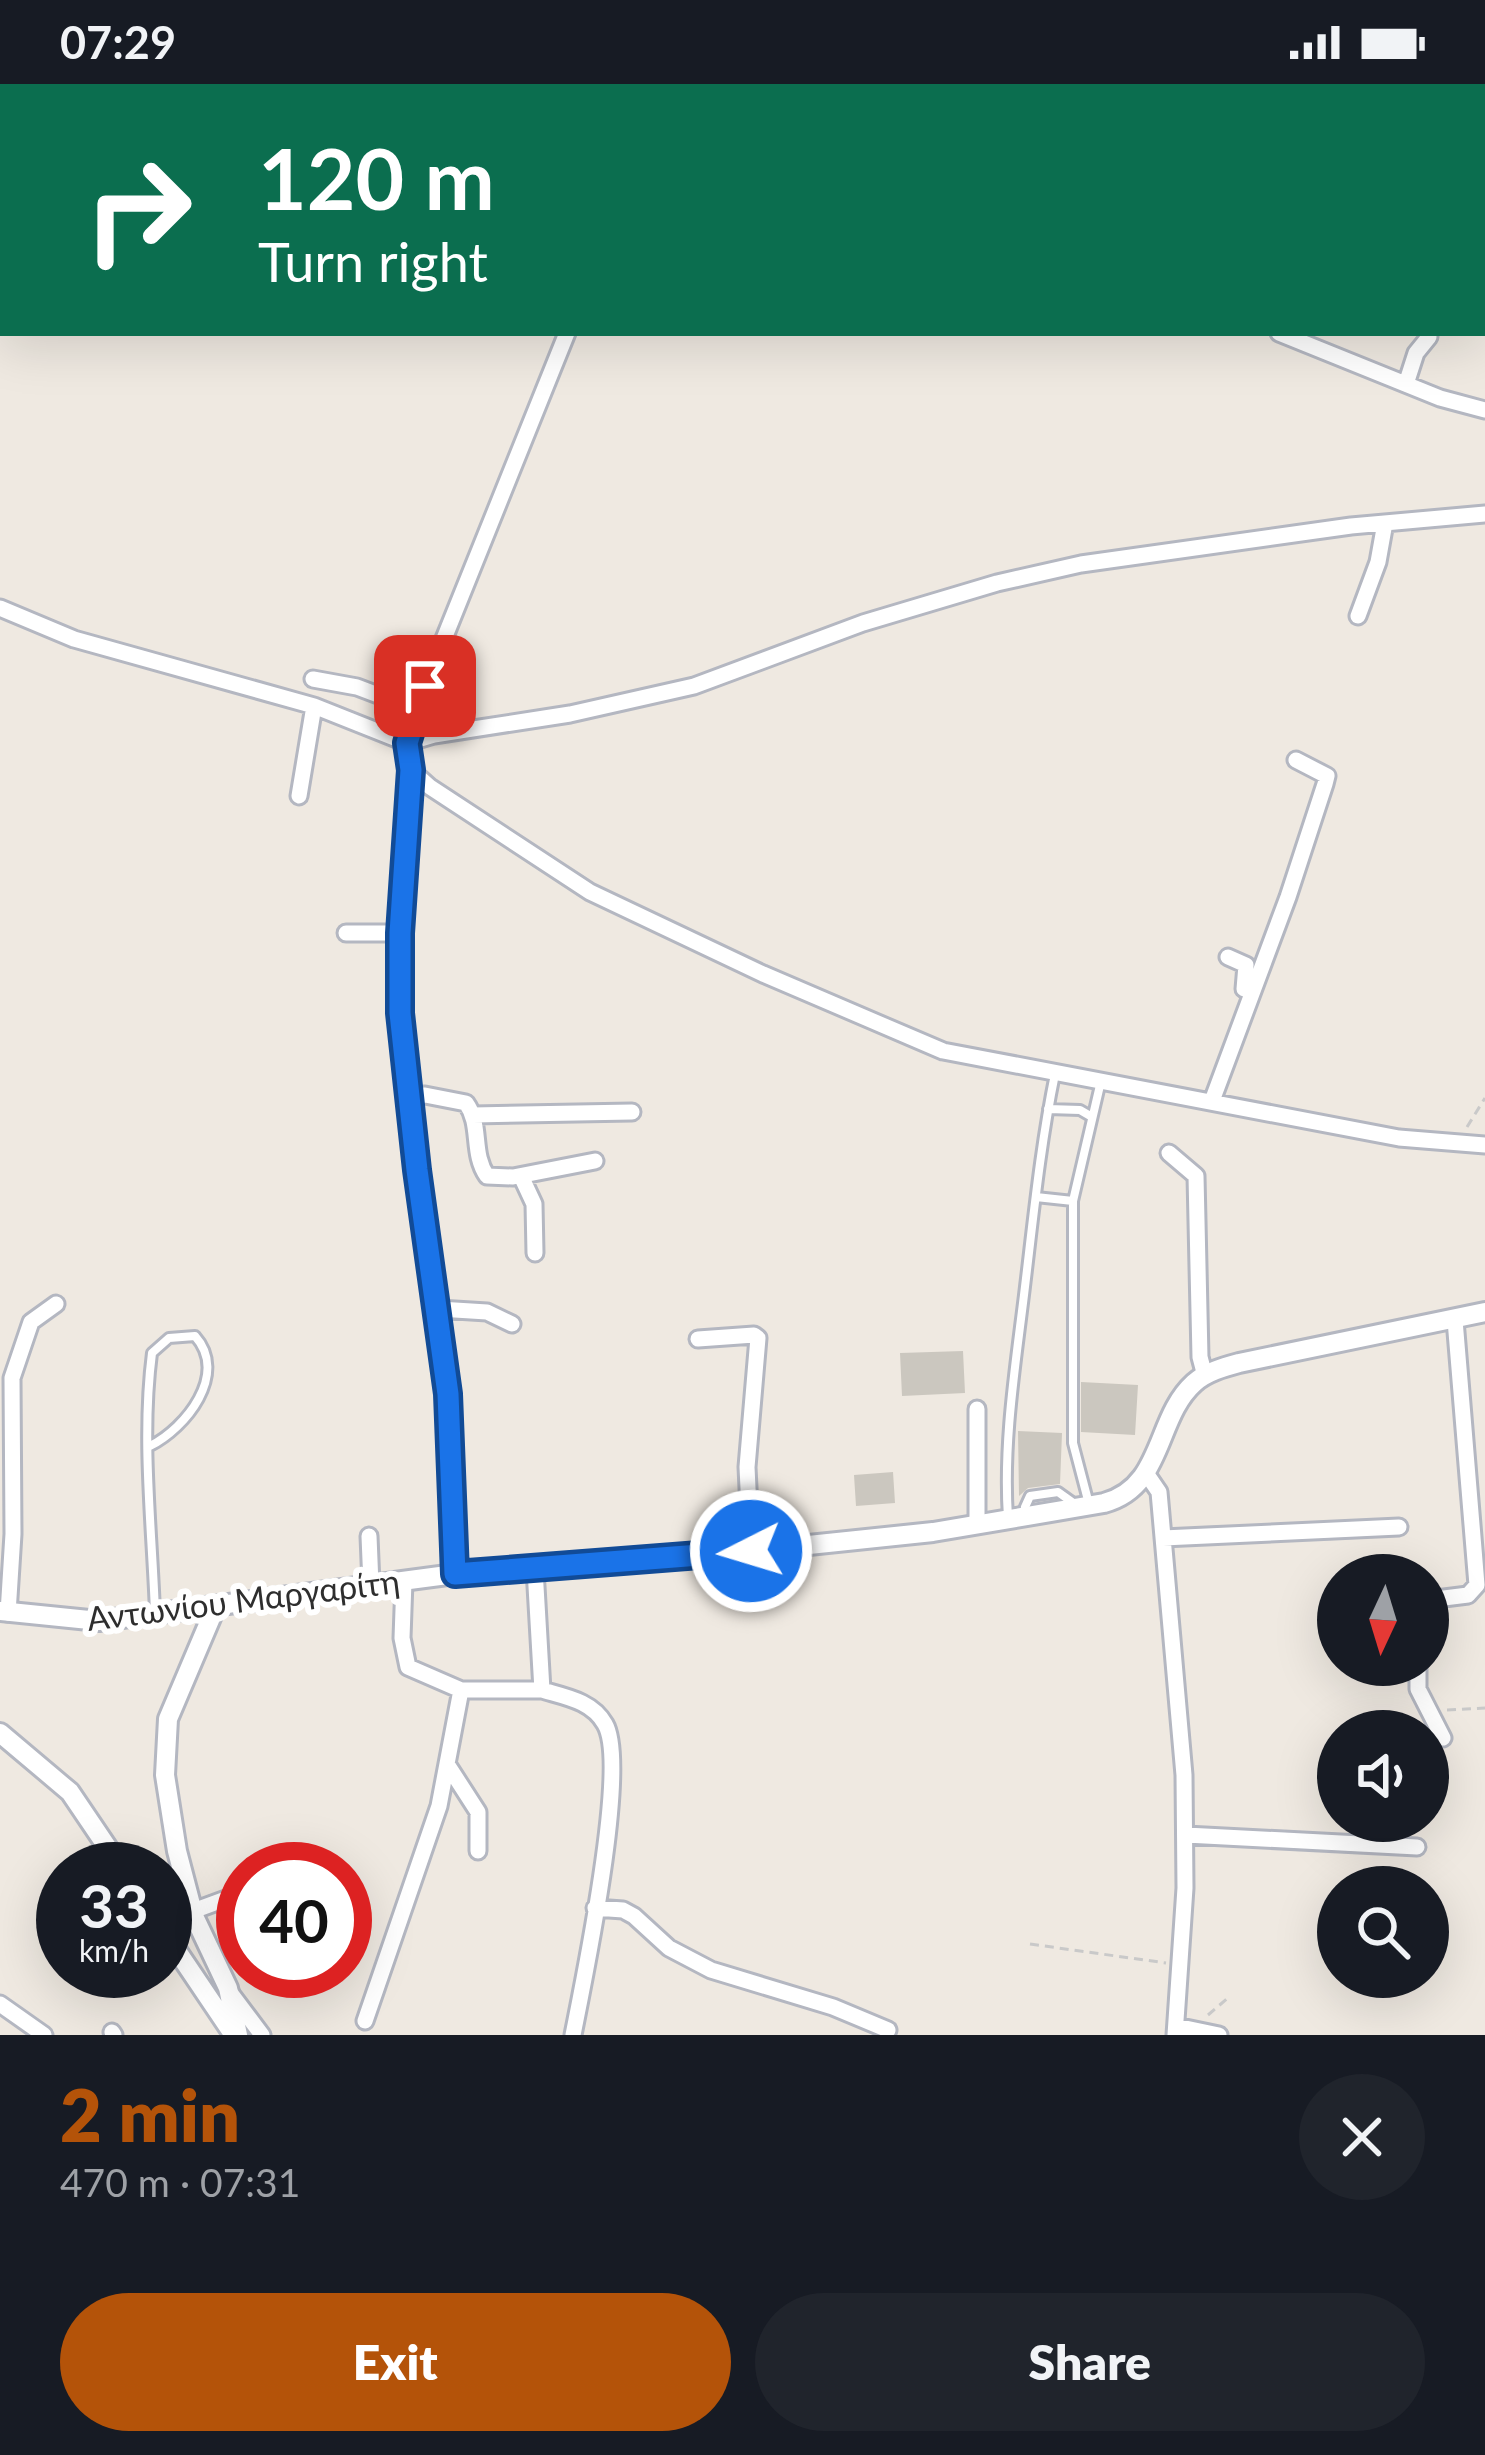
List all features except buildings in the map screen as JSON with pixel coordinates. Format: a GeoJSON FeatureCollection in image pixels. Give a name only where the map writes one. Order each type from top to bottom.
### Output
{"type":"FeatureCollection","features":[{"type":"Feature","properties":{"kind":"street"},"geometry":{"type":"LineString","coordinates":[[455,1574],[448,1394],[400,1013],[400,933],[411,770],[407,743],[416,710],[566,336]]}},
{"type":"Feature","properties":{"kind":"street"},"geometry":{"type":"LineString","coordinates":[[1286,336],[1485,410]]}},
{"type":"Feature","properties":{"kind":"street"},"geometry":{"type":"LineString","coordinates":[[1406,384],[1416,353],[1429,337]]}},
{"type":"Feature","properties":{"kind":"street"},"geometry":{"type":"LineString","coordinates":[[0,608],[74,639],[314,706],[407,743],[694,686],[863,623],[1060,568],[1384,523],[1485,514]]}},
{"type":"Feature","properties":{"kind":"street"},"geometry":{"type":"LineString","coordinates":[[1358,616],[1378,562],[1384,523]]}},
{"type":"Feature","properties":{"kind":"street"},"geometry":{"type":"LineString","coordinates":[[313,680],[357,687],[416,710]]}},
{"type":"Feature","properties":{"kind":"street"},"geometry":{"type":"LineString","coordinates":[[299,796],[314,706]]}},
{"type":"Feature","properties":{"kind":"street"},"geometry":{"type":"LineString","coordinates":[[1207,1101],[1288,897],[1325,784],[1327,776],[1296,760]]}},
{"type":"Feature","properties":{"kind":"street"},"geometry":{"type":"LineString","coordinates":[[411,770],[590,892],[763,974],[943,1051],[1399,1138],[1485,1145]]}},
{"type":"Feature","properties":{"kind":"street"},"geometry":{"type":"LineString","coordinates":[[346,933],[400,933]]}},
{"type":"Feature","properties":{"kind":"street"},"geometry":{"type":"LineString","coordinates":[[1207,1101],[1248,980],[1246,965],[1228,957]]}},
{"type":"Feature","properties":{"kind":"street"},"geometry":{"type":"LineString","coordinates":[[408,1097],[444,1097],[466,1103],[473,1115],[482,1169],[495,1177],[595,1161]]}},
{"type":"Feature","properties":{"kind":"street"},"geometry":{"type":"LineString","coordinates":[[473,1115],[632,1112]]}},
{"type":"Feature","properties":{"kind":"street"},"geometry":{"type":"LineString","coordinates":[[1169,1154],[1196,1176],[1200,1357],[1205,1376]]}},
{"type":"Feature","properties":{"kind":"street"},"geometry":{"type":"LineString","coordinates":[[521,1176],[534,1204],[536,1253]]}},
{"type":"Feature","properties":{"kind":"street"},"geometry":{"type":"LineString","coordinates":[[4,1612],[13,1534],[6,1426],[14,1365],[32,1322],[56,1304]]}},
{"type":"Feature","properties":{"kind":"street"},"geometry":{"type":"LineString","coordinates":[[439,1309],[488,1312],[512,1324]]}},
{"type":"Feature","properties":{"kind":"street"},"geometry":{"type":"LineString","coordinates":[[1220,2035],[1181,2030],[1186,1835],[1181,1714],[1159,1492],[1146,1473],[1182,1399],[1205,1376],[1239,1363],[1485,1312]]}},
{"type":"Feature","properties":{"kind":"street"},"geometry":{"type":"LineString","coordinates":[[1449,1597],[1468,1595],[1477,1585],[1455,1320]]}},
{"type":"Feature","properties":{"kind":"street"},"geometry":{"type":"LineString","coordinates":[[698,1339],[758,1338],[748,1467],[751,1551]]}},
{"type":"Feature","properties":{"kind":"street"},"geometry":{"type":"LineString","coordinates":[[977,1409],[977,1525]]}},
{"type":"Feature","properties":{"kind":"street","name":"Αντωνίου Μαργαρίτη"},"geometry":{"type":"LineString","coordinates":[[4,1612],[99,1621],[455,1574],[751,1551],[977,1525],[1126,1495],[1146,1473]]}},
{"type":"Feature","properties":{"kind":"street"},"geometry":{"type":"LineString","coordinates":[[1163,1538],[1399,1527]]}},
{"type":"Feature","properties":{"kind":"street"},"geometry":{"type":"LineString","coordinates":[[369,1536],[371,1585]]}},
{"type":"Feature","properties":{"kind":"street"},"geometry":{"type":"LineString","coordinates":[[536,1569],[542,1690]]}},
{"type":"Feature","properties":{"kind":"street"},"geometry":{"type":"LineString","coordinates":[[404,1581],[402,1638],[408,1667],[461,1690],[542,1690],[579,1701],[594,1710],[614,1745],[611,1803],[573,2035]]}},
{"type":"Feature","properties":{"kind":"street"},"geometry":{"type":"LineString","coordinates":[[216,1606],[176,1692],[164,1745],[177,1851],[193,1911],[216,1962]]}},
{"type":"Feature","properties":{"kind":"street"},"geometry":{"type":"LineString","coordinates":[[365,2020],[440,1806],[461,1690]]}},
{"type":"Feature","properties":{"kind":"street"},"geometry":{"type":"LineString","coordinates":[[0,1733],[70,1792],[104,1842]]}},
{"type":"Feature","properties":{"kind":"street"},"geometry":{"type":"LineString","coordinates":[[449,1767],[478,1812],[478,1851]]}},
{"type":"Feature","properties":{"kind":"street"},"geometry":{"type":"LineString","coordinates":[[1186,1835],[1417,1847]]}},
{"type":"Feature","properties":{"kind":"street"},"geometry":{"type":"LineString","coordinates":[[193,1911],[216,1903]]}},
{"type":"Feature","properties":{"kind":"street"},"geometry":{"type":"LineString","coordinates":[[595,1908],[634,1916],[669,1948],[711,1970],[832,2007],[892,2033]]}},
{"type":"Feature","properties":{"kind":"street"},"geometry":{"type":"LineString","coordinates":[[192,1972],[236,2035]]}},
{"type":"Feature","properties":{"kind":"street"},"geometry":{"type":"LineString","coordinates":[[230,1998],[236,2035]]}},
{"type":"Feature","properties":{"kind":"street"},"geometry":{"type":"LineString","coordinates":[[235,1998],[262,2035]]}},
{"type":"Feature","properties":{"kind":"street"},"geometry":{"type":"LineString","coordinates":[[0,2004],[44,2035]]}},
{"type":"Feature","properties":{"kind":"lane"},"geometry":{"type":"LineString","coordinates":[[1008,1520],[1008,1444],[1055,1073]]}},
{"type":"Feature","properties":{"kind":"lane"},"geometry":{"type":"LineString","coordinates":[[1081,1504],[1072,1443],[1072,1201],[1101,1081]]}},
{"type":"Feature","properties":{"kind":"lane"},"geometry":{"type":"LineString","coordinates":[[1048,1109],[1080,1110],[1092,1117]]}},
{"type":"Feature","properties":{"kind":"lane"},"geometry":{"type":"LineString","coordinates":[[1036,1197],[1072,1201]]}},
{"type":"Feature","properties":{"kind":"lane"},"geometry":{"type":"LineString","coordinates":[[150,1446],[167,1438],[197,1405],[206,1362],[204,1346],[195,1336],[169,1338],[152,1353],[150,1446],[155,1615]]}},
{"type":"Feature","properties":{"kind":"lane"},"geometry":{"type":"LineString","coordinates":[[1025,1507],[1030,1496],[1058,1492],[1081,1504]]}},
{"type":"Feature","properties":{"kind":"path"},"geometry":{"type":"LineString","coordinates":[[1455,1142],[1485,1098]]}},
{"type":"Feature","properties":{"kind":"path"},"geometry":{"type":"LineString","coordinates":[[1449,1710],[1485,1708]]}},
{"type":"Feature","properties":{"kind":"path"},"geometry":{"type":"LineString","coordinates":[[1030,1944],[1180,1964]]}},
{"type":"Feature","properties":{"kind":"path"},"geometry":{"type":"LineString","coordinates":[[1181,2030],[1229,1997]]}},
{"type":"Feature","properties":{"kind":"route"},"geometry":{"type":"LineString","coordinates":[[425,686],[407,743],[411,770],[400,933],[400,1013],[448,1394],[455,1574],[751,1551]]}}]}
